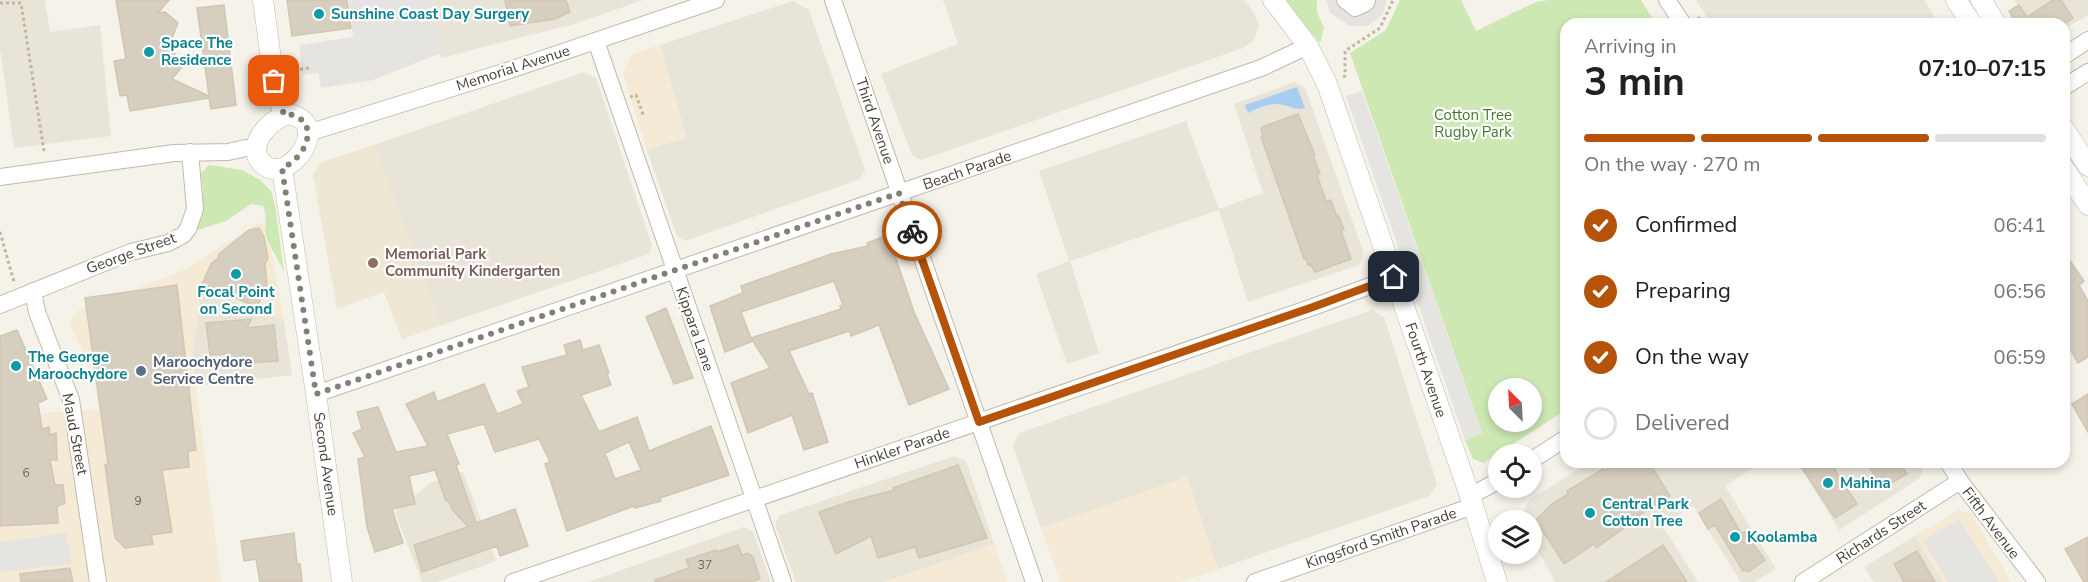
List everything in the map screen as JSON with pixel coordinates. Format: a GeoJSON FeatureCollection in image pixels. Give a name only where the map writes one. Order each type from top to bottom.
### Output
{"type":"FeatureCollection","features":[{"type":"Feature","properties":{"kind":"street"},"geometry":{"type":"LineString","coordinates":[[263,0],[274,81],[284,115]]}},
{"type":"Feature","properties":{"kind":"street","name":"Memorial Avenue"},"geometry":{"type":"LineString","coordinates":[[308,133],[716,0]]}},
{"type":"Feature","properties":{"kind":"street","name":"Third Avenue"},"geometry":{"type":"LineString","coordinates":[[833,0],[1034,582]]}},
{"type":"Feature","properties":{"kind":"street","name":"Fourth Avenue"},"geometry":{"type":"LineString","coordinates":[[1273,0],[1308,46],[1327,84],[1472,501],[1497,582]]}},
{"type":"Feature","properties":{"kind":"street"},"geometry":{"type":"LineString","coordinates":[[1345,0],[1355,8],[1366,3],[1367,0]]}},
{"type":"Feature","properties":{"kind":"street"},"geometry":{"type":"LineString","coordinates":[[1667,0],[1679,18]]}},
{"type":"Feature","properties":{"kind":"street"},"geometry":{"type":"LineString","coordinates":[[1956,0],[1968,18]]}},
{"type":"Feature","properties":{"kind":"street"},"geometry":{"type":"LineString","coordinates":[[1981,0],[1992,18]]}},
{"type":"Feature","properties":{"kind":"street"},"geometry":{"type":"LineString","coordinates":[[2070,52],[2088,40]]}},
{"type":"Feature","properties":{"kind":"street","name":"Kippara Lane"},"geometry":{"type":"LineString","coordinates":[[596,41],[783,582]]}},
{"type":"Feature","properties":{"kind":"street","name":"Beach Parade"},"geometry":{"type":"LineString","coordinates":[[316,394],[1261,68],[1308,46]]}},
{"type":"Feature","properties":{"kind":"street"},"geometry":{"type":"LineString","coordinates":[[2070,83],[2088,72]]}},
{"type":"Feature","properties":{"kind":"street"},"geometry":{"type":"LineString","coordinates":[[290,114],[304,121],[308,133],[306,144],[298,157],[288,166],[275,170],[261,164],[257,148],[268,126],[273,120],[284,115],[290,114]]}},
{"type":"Feature","properties":{"kind":"street"},"geometry":{"type":"LineString","coordinates":[[2070,138],[2088,166]]}},
{"type":"Feature","properties":{"kind":"street"},"geometry":{"type":"LineString","coordinates":[[0,177],[190,152],[228,152],[257,148]]}},
{"type":"Feature","properties":{"kind":"street","name":"George Street"},"geometry":{"type":"LineString","coordinates":[[0,305],[131,252],[168,243],[183,235],[188,229],[195,209],[190,152]]}},
{"type":"Feature","properties":{"kind":"street","name":"Second Avenue"},"geometry":{"type":"LineString","coordinates":[[282,168],[342,582]]}},
{"type":"Feature","properties":{"kind":"street"},"geometry":{"type":"LineString","coordinates":[[2070,177],[2088,205]]}},
{"type":"Feature","properties":{"kind":"street","name":"Hinkler Parade"},"geometry":{"type":"LineString","coordinates":[[513,582],[1313,307],[1394,277]]}},
{"type":"Feature","properties":{"kind":"street","name":"Maud Street"},"geometry":{"type":"LineString","coordinates":[[25,294],[38,312],[71,400],[98,582]]}},
{"type":"Feature","properties":{"kind":"street"},"geometry":{"type":"LineString","coordinates":[[1542,454],[1560,442]]}},
{"type":"Feature","properties":{"kind":"street","name":"Fifth Avenue"},"geometry":{"type":"LineString","coordinates":[[1952,468],[2037,582]]}},
{"type":"Feature","properties":{"kind":"street","name":"Richards Street"},"geometry":{"type":"LineString","coordinates":[[1803,582],[1960,482]]}},
{"type":"Feature","properties":{"kind":"street","name":"Kingsford Smith Parade"},"geometry":{"type":"LineString","coordinates":[[1256,582],[1472,501],[1488,489]]}},
{"type":"Feature","properties":{"kind":"path"},"geometry":{"type":"LineString","coordinates":[[1327,84],[1345,76],[1345,51],[1380,27],[1393,0]]}},
{"type":"Feature","properties":{"kind":"path"},"geometry":{"type":"LineString","coordinates":[[0,3],[21,3],[44,151]]}},
{"type":"Feature","properties":{"kind":"path"},"geometry":{"type":"LineString","coordinates":[[294,70],[309,68]]}},
{"type":"Feature","properties":{"kind":"path"},"geometry":{"type":"LineString","coordinates":[[628,98],[636,95],[644,117]]}},
{"type":"Feature","properties":{"kind":"path"},"geometry":{"type":"LineString","coordinates":[[0,232],[25,294]]}},
{"type":"Feature","properties":{"kind":"shaded area"},"geometry":{"type":"Polygon","coordinates":[[[0,0],[45,0],[50,32],[100,25],[111,136],[14,148],[0,49],[0,0]]]}},
{"type":"Feature","properties":{"kind":"shaded area"},"geometry":{"type":"Polygon","coordinates":[[[349,0],[432,0],[441,53],[373,80],[321,88],[319,73],[303,75],[299,45],[353,37],[349,0]]]}},
{"type":"Feature","properties":{"kind":"shaded area"},"geometry":{"type":"Polygon","coordinates":[[[432,0],[643,0],[574,24],[441,58],[432,0]]]}},
{"type":"Feature","properties":{"kind":"shaded area"},"geometry":{"type":"Polygon","coordinates":[[[943,0],[1244,0],[1253,11],[1259,24],[1254,40],[1243,48],[921,160],[912,155],[881,74],[958,44],[943,0]]]}},
{"type":"Feature","properties":{"kind":"shaded area"},"geometry":{"type":"Polygon","coordinates":[[[1326,0],[1387,0],[1383,14],[1368,26],[1350,26],[1330,13],[1326,0]]]}},
{"type":"Feature","properties":{"kind":"shaded area"},"geometry":{"type":"Polygon","coordinates":[[[1696,0],[1924,0],[1935,18],[1707,18],[1696,0]]]}},
{"type":"Feature","properties":{"kind":"shaded area"},"geometry":{"type":"Polygon","coordinates":[[[2014,0],[2088,0],[2088,15],[2070,26],[2070,18],[2026,18],[2014,0]]]}},
{"type":"Feature","properties":{"kind":"shaded area"},"geometry":{"type":"Polygon","coordinates":[[[793,1],[809,10],[865,170],[860,179],[685,241],[677,236],[647,150],[686,137],[660,45],[793,1]]]}},
{"type":"Feature","properties":{"kind":"shaded area"},"geometry":{"type":"Polygon","coordinates":[[[660,45],[686,138],[647,150],[623,74],[631,55],[660,45]]]}},
{"type":"Feature","properties":{"kind":"shaded area"},"geometry":{"type":"Polygon","coordinates":[[[584,72],[596,78],[652,246],[649,254],[440,326],[374,145],[584,72]]]}},
{"type":"Feature","properties":{"kind":"shaded area"},"geometry":{"type":"Polygon","coordinates":[[[1295,82],[1305,88],[1364,254],[1359,265],[1248,302],[1219,210],[1070,261],[1099,353],[1067,364],[1036,274],[1069,261],[1039,171],[1186,121],[1219,209],[1263,193],[1234,104],[1295,82]]]}},
{"type":"Feature","properties":{"kind":"shaded area"},"geometry":{"type":"Polygon","coordinates":[[[1362,91],[1482,433],[1465,440],[1346,96],[1362,91]]]}},
{"type":"Feature","properties":{"kind":"shaded area","name":"Memorial Park Community Kindergarten"},"geometry":{"type":"Polygon","coordinates":[[[374,145],[440,326],[402,339],[384,292],[337,309],[313,175],[322,162],[374,145]]]}},
{"type":"Feature","properties":{"kind":"shaded area"},"geometry":{"type":"Polygon","coordinates":[[[258,223],[264,225],[267,230],[284,320],[201,289],[192,357],[221,582],[0,582],[0,427],[50,412],[99,410],[94,377],[69,322],[78,311],[184,270],[258,223]]]}},
{"type":"Feature","properties":{"kind":"shaded area"},"geometry":{"type":"Polygon","coordinates":[[[201,289],[284,320],[292,375],[196,386],[192,357],[201,289]]]}},
{"type":"Feature","properties":{"kind":"shaded area"},"geometry":{"type":"Polygon","coordinates":[[[1372,310],[1384,317],[1437,484],[1429,496],[1218,569],[1187,477],[1041,528],[1013,446],[1019,433],[1372,310]]]}},
{"type":"Feature","properties":{"kind":"shaded area"},"geometry":{"type":"Polygon","coordinates":[[[955,456],[966,461],[994,544],[884,582],[796,582],[775,524],[780,515],[955,456]]]}},
{"type":"Feature","properties":{"kind":"shaded area"},"geometry":{"type":"Polygon","coordinates":[[[1580,468],[1753,468],[1725,486],[1776,569],[1755,582],[1741,582],[1693,506],[1662,525],[1698,582],[1555,582],[1542,558],[1542,510],[1524,510],[1529,500],[1542,498],[1542,492],[1580,468]]]}},
{"type":"Feature","properties":{"kind":"shaded area","name":"Mahina"},"geometry":{"type":"Polygon","coordinates":[[[1801,468],[1923,468],[1920,478],[1839,530],[1801,468]]]}},
{"type":"Feature","properties":{"kind":"shaded area"},"geometry":{"type":"Polygon","coordinates":[[[463,472],[496,561],[437,582],[422,582],[395,512],[430,483],[463,472]]]}},
{"type":"Feature","properties":{"kind":"shaded area"},"geometry":{"type":"Polygon","coordinates":[[[1187,477],[1218,569],[1180,582],[1060,582],[1041,528],[1187,477]]]}},
{"type":"Feature","properties":{"kind":"shaded area"},"geometry":{"type":"Polygon","coordinates":[[[1958,510],[1971,513],[2011,582],[1943,582],[1915,536],[1958,510]]]}},
{"type":"Feature","properties":{"kind":"shaded area"},"geometry":{"type":"Polygon","coordinates":[[[1959,519],[1999,582],[1948,582],[1923,541],[1959,519]]]}},
{"type":"Feature","properties":{"kind":"shaded area"},"geometry":{"type":"Polygon","coordinates":[[[744,527],[753,532],[771,582],[588,582],[744,527]]]}},
{"type":"Feature","properties":{"kind":"shaded area"},"geometry":{"type":"Polygon","coordinates":[[[66,533],[72,564],[0,572],[0,542],[66,533]]]}},
{"type":"Feature","properties":{"kind":"shaded area"},"geometry":{"type":"Polygon","coordinates":[[[1915,536],[1943,582],[1874,582],[1864,567],[1915,536]]]}},
{"type":"Feature","properties":{"kind":"shaded area"},"geometry":{"type":"Polygon","coordinates":[[[994,544],[1008,582],[884,582],[994,544]]]}},
{"type":"Feature","properties":{"kind":"green space"},"geometry":{"type":"Polygon","coordinates":[[[1283,0],[1317,0],[1317,12],[1324,28],[1320,43],[1283,0]]]}},
{"type":"Feature","properties":{"kind":"green space","name":"Cotton Tree Rugby Park"},"geometry":{"type":"Polygon","coordinates":[[[1400,0],[1461,0],[1476,31],[1536,2],[1641,0],[1652,18],[1560,18],[1560,414],[1542,425],[1542,378],[1488,378],[1488,432],[1532,432],[1513,444],[1488,444],[1488,460],[1483,463],[1473,459],[1465,440],[1482,433],[1350,53],[1386,30],[1400,0]]]}},
{"type":"Feature","properties":{"kind":"green space"},"geometry":{"type":"Polygon","coordinates":[[[209,165],[242,170],[260,180],[271,191],[284,272],[266,236],[263,206],[251,204],[226,221],[195,231],[203,202],[201,173],[209,165]]]}},
{"type":"Feature","properties":{"kind":"water"},"geometry":{"type":"Polygon","coordinates":[[[1297,87],[1305,108],[1297,109],[1273,104],[1248,113],[1245,105],[1297,87]]]}},
{"type":"Feature","properties":{"kind":"building","name":"Space The Residence"},"geometry":{"type":"Polygon","coordinates":[[[116,0],[169,0],[158,13],[165,12],[178,23],[169,45],[183,66],[172,79],[209,96],[197,8],[224,5],[236,105],[211,109],[209,98],[130,111],[127,95],[120,96],[114,61],[126,59],[116,0]]]}},
{"type":"Feature","properties":{"kind":"building","name":"Sunshine Coast Day Surgery"},"geometry":{"type":"Polygon","coordinates":[[[287,0],[347,0],[351,28],[292,36],[287,0]]]}},
{"type":"Feature","properties":{"kind":"building"},"geometry":{"type":"Polygon","coordinates":[[[505,0],[566,0],[570,12],[555,19],[510,26],[505,0]]]}},
{"type":"Feature","properties":{"kind":"building"},"geometry":{"type":"Polygon","coordinates":[[[2053,0],[2061,0],[2073,18],[2070,20],[2070,18],[2013,18],[2009,11],[2019,5],[2027,17],[2053,0]]]}},
{"type":"Feature","properties":{"kind":"building"},"geometry":{"type":"Polygon","coordinates":[[[1298,114],[1315,155],[1313,156],[1320,174],[1317,175],[1326,201],[1331,200],[1337,217],[1339,216],[1344,230],[1341,231],[1351,259],[1315,272],[1304,259],[1261,137],[1263,136],[1262,127],[1298,114]]]}},
{"type":"Feature","properties":{"kind":"building","name":"Focal Point on Second"},"geometry":{"type":"Polygon","coordinates":[[[259,228],[264,237],[268,258],[265,264],[267,284],[257,307],[202,284],[211,264],[219,254],[249,230],[259,228]]]}},
{"type":"Feature","properties":{"kind":"building"},"geometry":{"type":"Polygon","coordinates":[[[888,235],[914,312],[949,389],[909,405],[879,325],[851,336],[849,331],[789,351],[809,394],[812,393],[828,442],[804,450],[792,415],[748,433],[731,383],[770,368],[753,341],[725,352],[710,306],[743,293],[741,286],[831,254],[868,246],[867,243],[888,235]],[[834,281],[741,312],[751,338],[841,309],[840,306],[843,305],[834,281]]]}},
{"type":"Feature","properties":{"kind":"building"},"geometry":{"type":"Polygon","coordinates":[[[2070,261],[2084,281],[2079,285],[2088,301],[2088,357],[2078,363],[2070,349],[2070,261]]]}},
{"type":"Feature","properties":{"kind":"building","name":"Maroochydore Service Centre"},"geometry":{"type":"Polygon","coordinates":[[[177,285],[196,450],[188,451],[189,467],[162,470],[172,532],[151,535],[153,544],[125,548],[115,538],[105,465],[108,464],[85,298],[177,285]]]}},
{"type":"Feature","properties":{"kind":"building"},"geometry":{"type":"Polygon","coordinates":[[[666,308],[693,378],[674,384],[646,317],[666,308]]]}},
{"type":"Feature","properties":{"kind":"building"},"geometry":{"type":"Polygon","coordinates":[[[251,319],[247,328],[274,325],[278,361],[247,363],[247,367],[233,368],[232,359],[228,359],[228,354],[210,355],[206,323],[251,319]]]}},
{"type":"Feature","properties":{"kind":"building"},"geometry":{"type":"Polygon","coordinates":[[[17,330],[47,399],[38,403],[42,429],[49,427],[50,435],[56,433],[57,460],[50,460],[55,485],[63,485],[65,503],[57,506],[58,523],[0,526],[0,336],[17,330]]]}},
{"type":"Feature","properties":{"kind":"building"},"geometry":{"type":"Polygon","coordinates":[[[580,340],[583,350],[599,345],[611,385],[581,395],[599,432],[637,417],[649,451],[711,426],[729,475],[660,498],[661,501],[635,508],[634,506],[567,531],[545,464],[550,462],[539,439],[495,452],[484,424],[447,434],[459,464],[456,465],[476,523],[515,509],[528,546],[500,556],[497,546],[422,572],[414,545],[468,527],[452,509],[449,501],[446,501],[435,470],[409,476],[415,504],[392,509],[403,543],[375,552],[367,527],[358,459],[365,457],[353,433],[362,429],[357,412],[378,407],[396,452],[428,446],[406,404],[434,392],[437,402],[484,384],[497,414],[523,404],[517,391],[529,387],[522,367],[567,355],[564,345],[580,340]],[[629,442],[605,453],[615,479],[641,470],[629,442]]]}},
{"type":"Feature","properties":{"kind":"building"},"geometry":{"type":"Polygon","coordinates":[[[2088,394],[2088,432],[2072,404],[2088,394]]]}},
{"type":"Feature","properties":{"kind":"building"},"geometry":{"type":"Polygon","coordinates":[[[958,465],[987,538],[919,558],[915,547],[878,558],[871,536],[836,554],[819,512],[894,490],[893,488],[958,465]]]}},
{"type":"Feature","properties":{"kind":"building","name":"Central Park Cotton Tree"},"geometry":{"type":"Polygon","coordinates":[[[1609,468],[1653,468],[1670,496],[1639,515],[1641,516],[1596,548],[1594,544],[1564,564],[1542,529],[1542,514],[1552,504],[1568,494],[1567,491],[1603,469],[1604,471],[1609,468]]]}},
{"type":"Feature","properties":{"kind":"building","name":"Mahina"},"geometry":{"type":"Polygon","coordinates":[[[1802,468],[1834,468],[1857,504],[1835,518],[1802,468]]]}},
{"type":"Feature","properties":{"kind":"building"},"geometry":{"type":"Polygon","coordinates":[[[1870,468],[1903,468],[1907,474],[1883,488],[1870,468]]]}},
{"type":"Feature","properties":{"kind":"building","name":"Koolamba"},"geometry":{"type":"Polygon","coordinates":[[[1721,499],[1741,533],[1745,532],[1765,560],[1748,572],[1743,571],[1715,525],[1708,529],[1699,513],[1721,499]]]}},
{"type":"Feature","properties":{"kind":"building"},"geometry":{"type":"Polygon","coordinates":[[[294,533],[297,564],[300,564],[302,582],[260,582],[256,559],[244,561],[241,541],[294,533]]]}},
{"type":"Feature","properties":{"kind":"building"},"geometry":{"type":"Polygon","coordinates":[[[2088,537],[2088,582],[2084,582],[2065,549],[2088,537]]]}},
{"type":"Feature","properties":{"kind":"building"},"geometry":{"type":"Polygon","coordinates":[[[738,545],[742,555],[748,553],[753,557],[760,579],[751,582],[655,582],[655,580],[689,568],[686,560],[738,545]]]}},
{"type":"Feature","properties":{"kind":"building"},"geometry":{"type":"Polygon","coordinates":[[[1663,545],[1687,582],[1606,582],[1663,545]]]}},
{"type":"Feature","properties":{"kind":"building"},"geometry":{"type":"Polygon","coordinates":[[[1917,551],[1935,582],[1904,582],[1894,564],[1917,551]]]}},
{"type":"Feature","properties":{"kind":"building"},"geometry":{"type":"Polygon","coordinates":[[[70,568],[73,582],[21,582],[20,574],[70,568]]]}},
{"type":"Feature","properties":{"kind":"way so far"},"geometry":{"type":"LineString","coordinates":[[274,81],[284,115],[290,114],[304,121],[308,133],[306,144],[298,157],[282,168],[316,394],[899,193],[912,231]]}},
{"type":"Feature","properties":{"kind":"place","name":"Sunshine Coast Day Surgery"},"geometry":{"type":"Point","coordinates":[319,14]}},
{"type":"Feature","properties":{"kind":"place","name":"Space The Residence"},"geometry":{"type":"Point","coordinates":[149,52]}},
{"type":"Feature","properties":{"kind":"place","name":"Memorial Park Community Kindergarten"},"geometry":{"type":"Point","coordinates":[373,263]}},
{"type":"Feature","properties":{"kind":"place","name":"Focal Point on Second"},"geometry":{"type":"Point","coordinates":[236,274]}},
{"type":"Feature","properties":{"kind":"place","name":"The George Maroochydore"},"geometry":{"type":"Point","coordinates":[16,366]}},
{"type":"Feature","properties":{"kind":"place","name":"Maroochydore Service Centre"},"geometry":{"type":"Point","coordinates":[141,371]}},
{"type":"Feature","properties":{"kind":"place","name":"Mahina"},"geometry":{"type":"Point","coordinates":[1828,483]}},
{"type":"Feature","properties":{"kind":"place","name":"Central Park Cotton Tree"},"geometry":{"type":"Point","coordinates":[1590,513]}},
{"type":"Feature","properties":{"kind":"place","name":"Koolamba"},"geometry":{"type":"Point","coordinates":[1735,537]}},
{"type":"Feature","properties":{"kind":"route"},"geometry":{"type":"LineString","coordinates":[[912,231],[979,422],[1394,277]]}}]}
